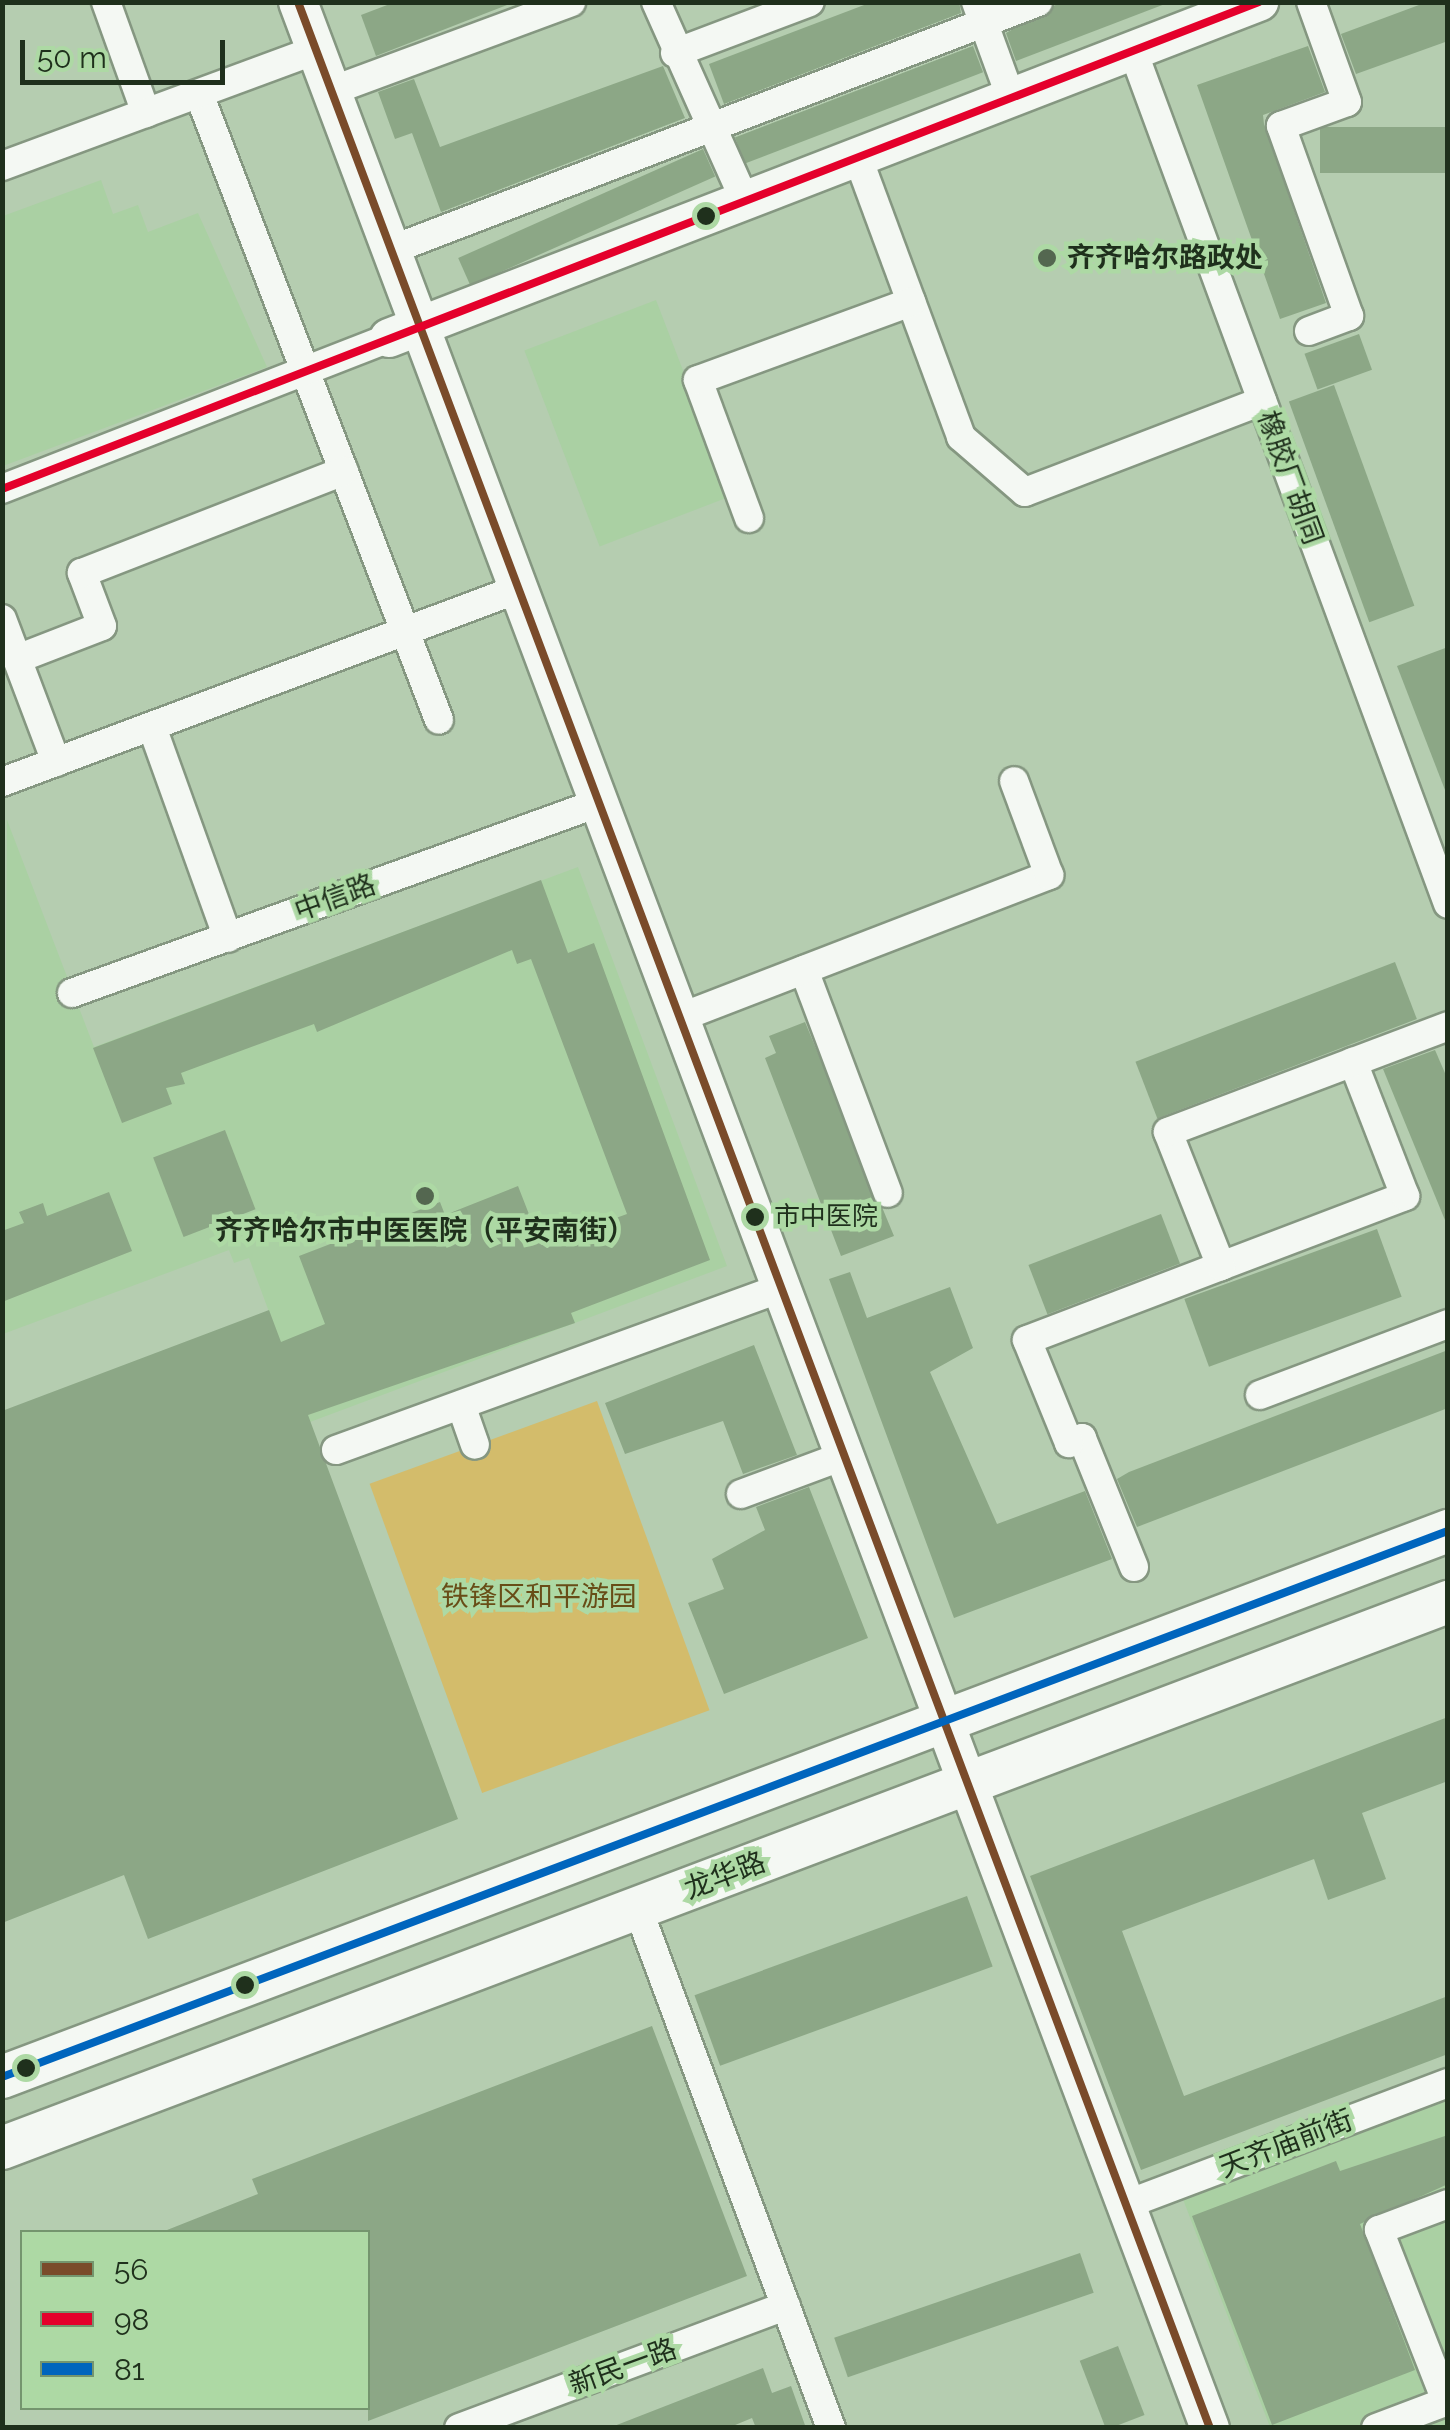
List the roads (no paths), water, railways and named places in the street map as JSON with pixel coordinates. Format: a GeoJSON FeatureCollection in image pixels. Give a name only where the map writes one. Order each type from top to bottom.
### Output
{"type":"FeatureCollection","features":[{"type":"Feature","properties":{"kind":"main road"},"geometry":{"type":"LineString","coordinates":[[2,2077],[1448,1531]]}},
{"type":"Feature","properties":{"kind":"main road","name":"龙华路"},"geometry":{"type":"LineString","coordinates":[[2,2148],[1448,1602]]}},
{"type":"Feature","properties":{"kind":"street"},"geometry":{"type":"LineString","coordinates":[[106,2],[146,114]]}},
{"type":"Feature","properties":{"kind":"street"},"geometry":{"type":"LineString","coordinates":[[298,2],[390,250],[404,332],[518,589],[1210,2428]]}},
{"type":"Feature","properties":{"kind":"street"},"geometry":{"type":"LineString","coordinates":[[331,91],[571,2]]}},
{"type":"Feature","properties":{"kind":"street"},"geometry":{"type":"LineString","coordinates":[[656,2],[690,92],[718,124],[745,201]]}},
{"type":"Feature","properties":{"kind":"street"},"geometry":{"type":"LineString","coordinates":[[675,53],[810,2]]}},
{"type":"Feature","properties":{"kind":"street"},"geometry":{"type":"LineString","coordinates":[[390,250],[718,124],[980,13],[1038,2]]}},
{"type":"Feature","properties":{"kind":"street"},"geometry":{"type":"LineString","coordinates":[[2,489],[1259,2]]}},
{"type":"Feature","properties":{"kind":"street"},"geometry":{"type":"LineString","coordinates":[[1309,331],[1349,316],[1282,126],[1347,102],[1311,2]]}},
{"type":"Feature","properties":{"kind":"street"},"geometry":{"type":"LineString","coordinates":[[980,13],[1011,98]]}},
{"type":"Feature","properties":{"kind":"street"},"geometry":{"type":"LineString","coordinates":[[2,166],[316,50]]}},
{"type":"Feature","properties":{"kind":"street","name":"橡胶厂胡同"},"geometry":{"type":"LineString","coordinates":[[1133,51],[1262,401],[1437,843],[1448,904]]}},
{"type":"Feature","properties":{"kind":"street"},"geometry":{"type":"LineString","coordinates":[[200,94],[439,720]]}},
{"type":"Feature","properties":{"kind":"street"},"geometry":{"type":"LineString","coordinates":[[858,158],[961,437],[1025,492],[1262,401]]}},
{"type":"Feature","properties":{"kind":"street"},"geometry":{"type":"LineString","coordinates":[[749,518],[698,380],[911,302]]}},
{"type":"Feature","properties":{"kind":"street"},"geometry":{"type":"LineString","coordinates":[[18,659],[102,626],[82,573],[344,471]]}},
{"type":"Feature","properties":{"kind":"street"},"geometry":{"type":"LineString","coordinates":[[2,782],[518,589]]}},
{"type":"Feature","properties":{"kind":"street"},"geometry":{"type":"LineString","coordinates":[[2,620],[56,762]]}},
{"type":"Feature","properties":{"kind":"street"},"geometry":{"type":"LineString","coordinates":[[152,727],[228,938]]}},
{"type":"Feature","properties":{"kind":"street"},"geometry":{"type":"LineString","coordinates":[[678,1018],[1049,875],[1014,781]]}},
{"type":"Feature","properties":{"kind":"street","name":"中信路"},"geometry":{"type":"LineString","coordinates":[[72,993],[598,803]]}},
{"type":"Feature","properties":{"kind":"street"},"geometry":{"type":"LineString","coordinates":[[804,970],[888,1193]]}},
{"type":"Feature","properties":{"kind":"street"},"geometry":{"type":"LineString","coordinates":[[1221,1266],[1168,1132],[1448,1026]]}},
{"type":"Feature","properties":{"kind":"street"},"geometry":{"type":"LineString","coordinates":[[1134,1566],[1082,1438],[1068,1443],[1027,1340],[1404,1196],[1354,1062]]}},
{"type":"Feature","properties":{"kind":"street"},"geometry":{"type":"LineString","coordinates":[[336,1450],[780,1288]]}},
{"type":"Feature","properties":{"kind":"street"},"geometry":{"type":"LineString","coordinates":[[1260,1395],[1448,1324]]}},
{"type":"Feature","properties":{"kind":"street"},"geometry":{"type":"LineString","coordinates":[[461,1405],[475,1444]]}},
{"type":"Feature","properties":{"kind":"street"},"geometry":{"type":"LineString","coordinates":[[741,1494],[843,1456]]}},
{"type":"Feature","properties":{"kind":"street"},"geometry":{"type":"LineString","coordinates":[[638,1909],[831,2428]]}},
{"type":"Feature","properties":{"kind":"street","name":"天齐庙前街"},"geometry":{"type":"LineString","coordinates":[[1126,2204],[1448,2083]]}},
{"type":"Feature","properties":{"kind":"street"},"geometry":{"type":"LineString","coordinates":[[1376,2428],[1447,2401],[1379,2230],[1448,2204]]}},
{"type":"Feature","properties":{"kind":"street","name":"新民一路"},"geometry":{"type":"LineString","coordinates":[[460,2428],[786,2306]]}},
{"type":"Feature","properties":{"kind":"place","name":"齐齐哈尔路政处"},"geometry":{"type":"Point","coordinates":[1047,258]}},
{"type":"Feature","properties":{"kind":"place","name":"齐齐哈尔市中医医院（平安南街）"},"geometry":{"type":"Point","coordinates":[425,1196]}},
{"type":"Feature","properties":{"kind":"place","name":"市中医院"},"geometry":{"type":"Point","coordinates":[755,1217]}},
{"type":"Feature","properties":{"kind":"park label","name":"铁锋区和平游园"},"geometry":{"type":"Point","coordinates":[539,1597]}}]}
